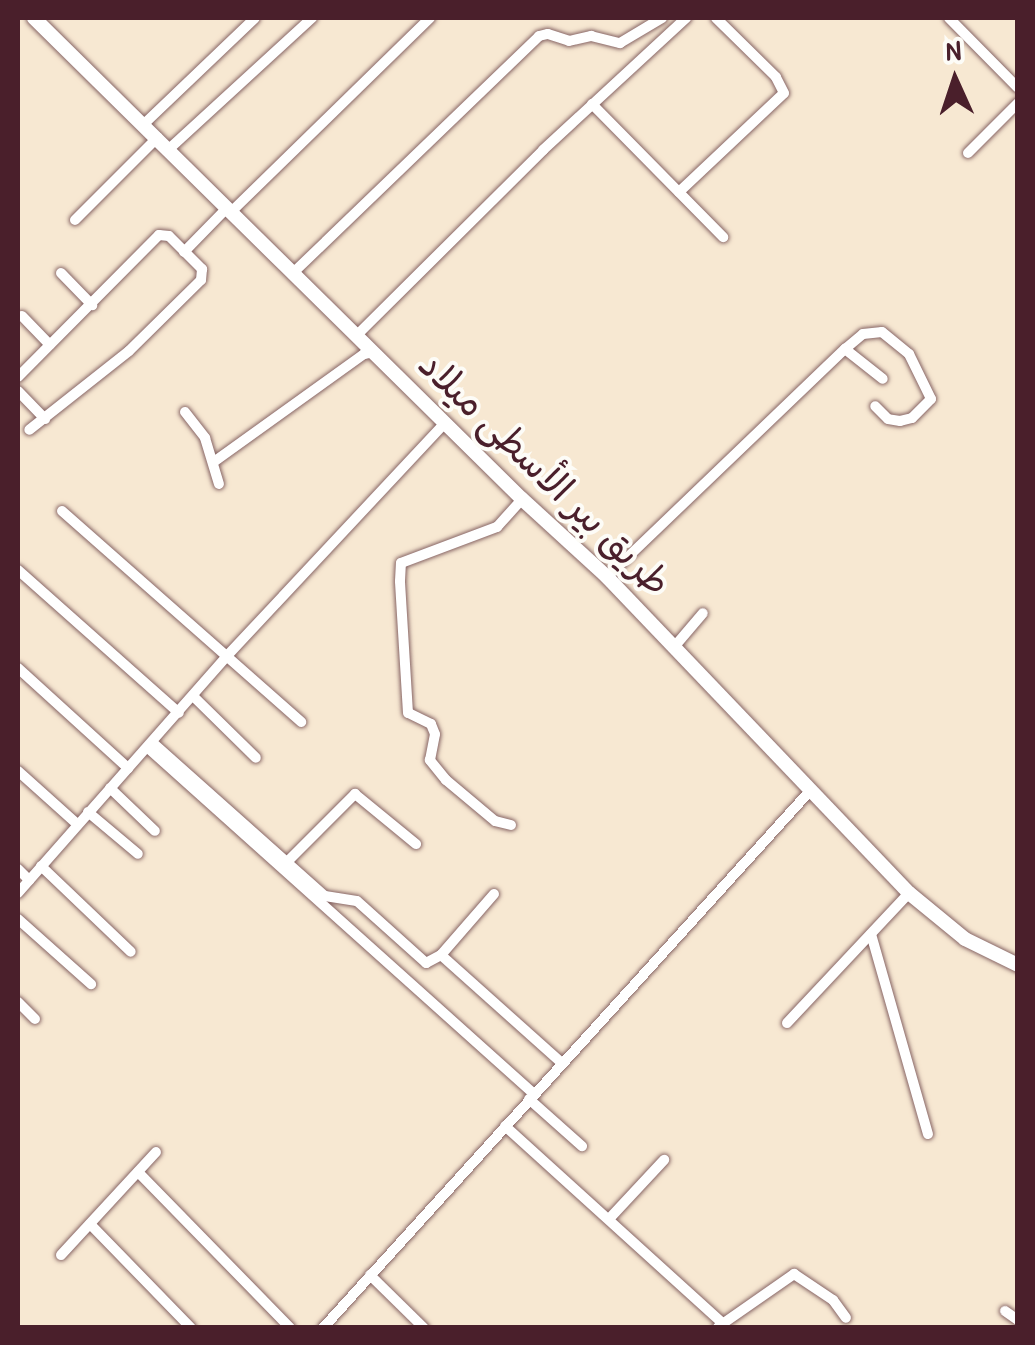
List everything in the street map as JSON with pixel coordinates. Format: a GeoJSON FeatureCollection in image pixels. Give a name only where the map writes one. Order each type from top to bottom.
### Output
{"type":"FeatureCollection","features":[{"type":"Feature","properties":{"kind":"main road","name":"طريق بير الأسطى ميلاد"},"geometry":{"type":"LineString","coordinates":[[41,20],[356,336],[607,577],[909,894],[965,938],[1018,964]]}},
{"type":"Feature","properties":{"kind":"street"},"geometry":{"type":"LineString","coordinates":[[144,124],[255,18]]}},
{"type":"Feature","properties":{"kind":"street"},"geometry":{"type":"LineString","coordinates":[[75,220],[312,18]]}},
{"type":"Feature","properties":{"kind":"street"},"geometry":{"type":"LineString","coordinates":[[184,252],[430,18]]}},
{"type":"Feature","properties":{"kind":"street"},"geometry":{"type":"LineString","coordinates":[[294,272],[539,36],[548,34],[569,42],[590,36],[620,43],[662,18]]}},
{"type":"Feature","properties":{"kind":"street"},"geometry":{"type":"LineString","coordinates":[[356,336],[592,104],[686,18]]}},
{"type":"Feature","properties":{"kind":"street"},"geometry":{"type":"LineString","coordinates":[[679,192],[784,93],[776,77],[716,18]]}},
{"type":"Feature","properties":{"kind":"street"},"geometry":{"type":"LineString","coordinates":[[948,18],[1018,88]]}},
{"type":"Feature","properties":{"kind":"street"},"geometry":{"type":"LineString","coordinates":[[968,153],[1018,103]]}},
{"type":"Feature","properties":{"kind":"street"},"geometry":{"type":"LineString","coordinates":[[592,104],[723,236]]}},
{"type":"Feature","properties":{"kind":"street"},"geometry":{"type":"LineString","coordinates":[[18,377],[159,236],[166,234],[202,269],[201,280],[129,350],[30,430]]}},
{"type":"Feature","properties":{"kind":"street"},"geometry":{"type":"LineString","coordinates":[[61,272],[92,305]]}},
{"type":"Feature","properties":{"kind":"street"},"geometry":{"type":"LineString","coordinates":[[22,316],[50,346]]}},
{"type":"Feature","properties":{"kind":"street"},"geometry":{"type":"LineString","coordinates":[[607,577],[845,349],[866,333],[886,333],[916,364],[932,398],[912,418],[900,421],[888,419],[874,406]]}},
{"type":"Feature","properties":{"kind":"street"},"geometry":{"type":"LineString","coordinates":[[845,349],[884,379]]}},
{"type":"Feature","properties":{"kind":"street"},"geometry":{"type":"LineString","coordinates":[[215,461],[374,352]]}},
{"type":"Feature","properties":{"kind":"street"},"geometry":{"type":"LineString","coordinates":[[18,390],[45,418]]}},
{"type":"Feature","properties":{"kind":"street"},"geometry":{"type":"LineString","coordinates":[[185,412],[215,461],[220,484]]}},
{"type":"Feature","properties":{"kind":"street"},"geometry":{"type":"LineString","coordinates":[[18,893],[225,658],[446,422]]}},
{"type":"Feature","properties":{"kind":"street"},"geometry":{"type":"LineString","coordinates":[[511,825],[496,821],[446,780],[430,760],[435,734],[431,724],[408,713],[400,581],[401,563],[498,526],[522,499]]}},
{"type":"Feature","properties":{"kind":"street"},"geometry":{"type":"LineString","coordinates":[[62,510],[301,722]]}},
{"type":"Feature","properties":{"kind":"street"},"geometry":{"type":"LineString","coordinates":[[18,570],[179,712]]}},
{"type":"Feature","properties":{"kind":"street"},"geometry":{"type":"LineString","coordinates":[[675,646],[703,613]]}},
{"type":"Feature","properties":{"kind":"street"},"geometry":{"type":"LineString","coordinates":[[18,668],[128,768]]}},
{"type":"Feature","properties":{"kind":"street"},"geometry":{"type":"LineString","coordinates":[[193,696],[256,758]]}},
{"type":"Feature","properties":{"kind":"street"},"geometry":{"type":"LineString","coordinates":[[151,745],[325,896],[357,901],[426,963],[440,955],[494,894]]}},
{"type":"Feature","properties":{"kind":"street"},"geometry":{"type":"LineString","coordinates":[[151,745],[582,1146]]}},
{"type":"Feature","properties":{"kind":"street"},"geometry":{"type":"LineString","coordinates":[[18,770],[77,824]]}},
{"type":"Feature","properties":{"kind":"street"},"geometry":{"type":"LineString","coordinates":[[110,788],[156,831]]}},
{"type":"Feature","properties":{"kind":"street"},"geometry":{"type":"LineString","coordinates":[[323,1328],[810,791]]}},
{"type":"Feature","properties":{"kind":"street"},"geometry":{"type":"LineString","coordinates":[[288,860],[354,794],[416,844]]}},
{"type":"Feature","properties":{"kind":"street"},"geometry":{"type":"LineString","coordinates":[[88,812],[138,854]]}},
{"type":"Feature","properties":{"kind":"street"},"geometry":{"type":"LineString","coordinates":[[41,866],[131,952]]}},
{"type":"Feature","properties":{"kind":"street"},"geometry":{"type":"LineString","coordinates":[[18,869],[28,880]]}},
{"type":"Feature","properties":{"kind":"street"},"geometry":{"type":"LineString","coordinates":[[788,1022],[909,894]]}},
{"type":"Feature","properties":{"kind":"street"},"geometry":{"type":"LineString","coordinates":[[18,919],[91,984]]}},
{"type":"Feature","properties":{"kind":"street"},"geometry":{"type":"LineString","coordinates":[[871,934],[928,1134]]}},
{"type":"Feature","properties":{"kind":"street"},"geometry":{"type":"LineString","coordinates":[[440,955],[562,1063]]}},
{"type":"Feature","properties":{"kind":"street"},"geometry":{"type":"LineString","coordinates":[[18,1002],[35,1019]]}},
{"type":"Feature","properties":{"kind":"street"},"geometry":{"type":"LineString","coordinates":[[505,1126],[719,1325],[794,1274],[833,1300],[846,1318]]}},
{"type":"Feature","properties":{"kind":"street"},"geometry":{"type":"LineString","coordinates":[[61,1255],[156,1152]]}},
{"type":"Feature","properties":{"kind":"street"},"geometry":{"type":"LineString","coordinates":[[609,1219],[664,1160]]}},
{"type":"Feature","properties":{"kind":"street"},"geometry":{"type":"LineString","coordinates":[[138,1172],[290,1328]]}},
{"type":"Feature","properties":{"kind":"street"},"geometry":{"type":"LineString","coordinates":[[90,1224],[191,1328]]}},
{"type":"Feature","properties":{"kind":"street"},"geometry":{"type":"LineString","coordinates":[[370,1275],[424,1328]]}},
{"type":"Feature","properties":{"kind":"street"},"geometry":{"type":"LineString","coordinates":[[1005,1311],[1018,1320]]}}]}
